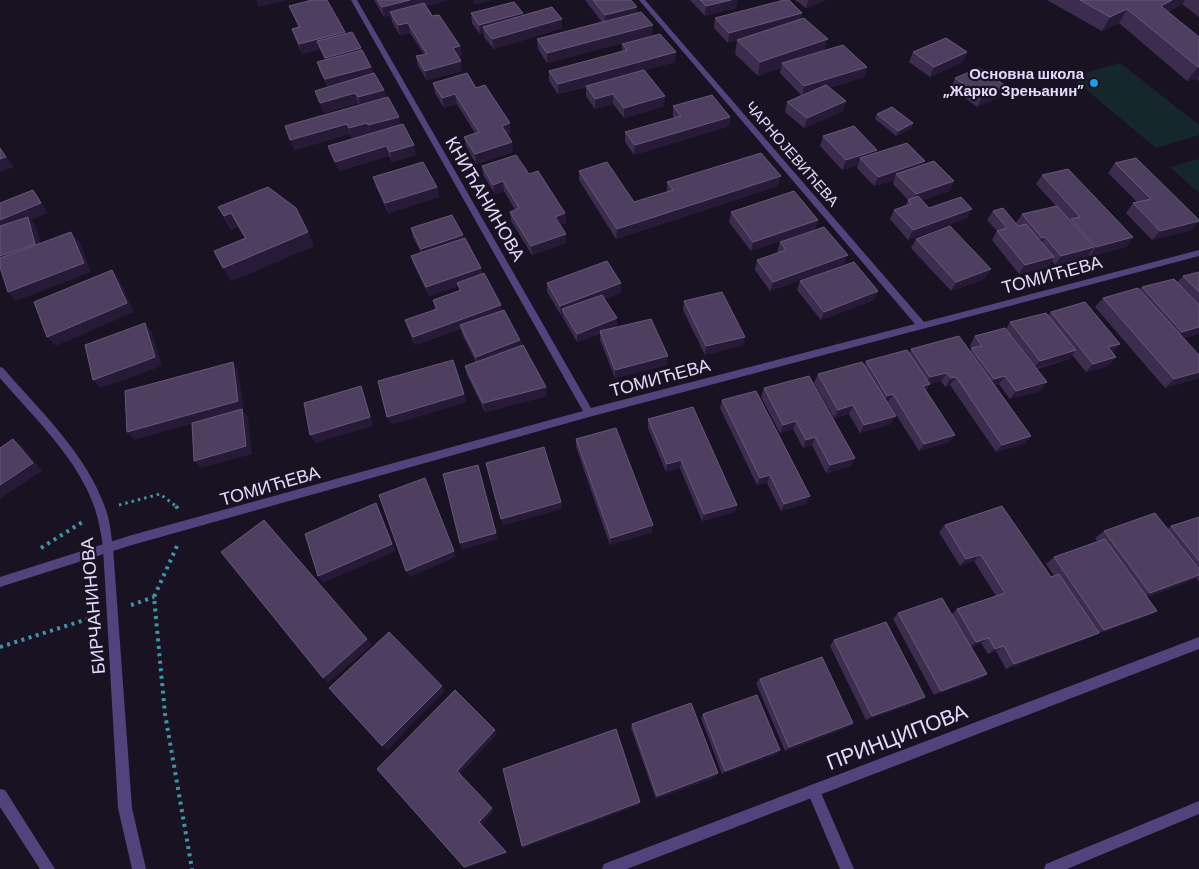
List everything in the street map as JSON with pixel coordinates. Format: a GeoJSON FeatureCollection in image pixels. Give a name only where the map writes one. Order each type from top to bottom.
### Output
{"type":"FeatureCollection","features":[{"type":"Feature","properties":{"kind":"street","name":"КНИЋАНИНОВА"},"geometry":{"type":"LineString","coordinates":[[354,0],[589,413]]}},
{"type":"Feature","properties":{"kind":"street","name":"ЧАРНОЈЕВИЋЕВА"},"geometry":{"type":"LineString","coordinates":[[642,0],[922,326]]}},
{"type":"Feature","properties":{"kind":"street","name":"ТОМИЋЕВА"},"geometry":{"type":"LineString","coordinates":[[0,582],[132,540],[589,413],[1199,253]]}},
{"type":"Feature","properties":{"kind":"street","name":"БИРЧАНИНОВА"},"geometry":{"type":"LineString","coordinates":[[0,372],[71,456],[92,490],[101,510],[108,548],[125,808],[139,869]]}},
{"type":"Feature","properties":{"kind":"street","name":"ПРИНЦИПОВА"},"geometry":{"type":"LineString","coordinates":[[609,869],[1199,643]]}},
{"type":"Feature","properties":{"kind":"street"},"geometry":{"type":"LineString","coordinates":[[813,791],[847,869]]}},
{"type":"Feature","properties":{"kind":"street"},"geometry":{"type":"LineString","coordinates":[[0,795],[48,869]]}},
{"type":"Feature","properties":{"kind":"street"},"geometry":{"type":"LineString","coordinates":[[1051,869],[1199,807]]}},
{"type":"Feature","properties":{"kind":"path"},"geometry":{"type":"LineString","coordinates":[[34,553],[101,510],[160,494],[175,504],[186,526],[154,597],[165,714],[192,869]]}},
{"type":"Feature","properties":{"kind":"path"},"geometry":{"type":"LineString","coordinates":[[0,646],[154,597]]}},
{"type":"Feature","properties":{"kind":"shaded area"},"geometry":{"type":"Polygon","coordinates":[[[1120,63],[1199,125],[1199,135],[1156,148],[1071,77],[1120,63]]]}},
{"type":"Feature","properties":{"kind":"shaded area"},"geometry":{"type":"Polygon","coordinates":[[[1199,159],[1199,193],[1170,167],[1199,159]]]}},
{"type":"Feature","properties":{"kind":"building"},"geometry":{"type":"Polygon","coordinates":[[[312,0],[327,0],[345,32],[299,44],[292,29],[300,27],[289,6],[312,0]]]}},
{"type":"Feature","properties":{"kind":"building"},"geometry":{"type":"Polygon","coordinates":[[[377,0],[410,0],[382,7],[377,0]]]}},
{"type":"Feature","properties":{"kind":"building"},"geometry":{"type":"Polygon","coordinates":[[[593,0],[631,0],[637,7],[605,15],[593,0]]]}},
{"type":"Feature","properties":{"kind":"building"},"geometry":{"type":"Polygon","coordinates":[[[700,0],[731,0],[706,6],[700,0]]]}},
{"type":"Feature","properties":{"kind":"building"},"geometry":{"type":"Polygon","coordinates":[[[789,0],[802,13],[729,33],[715,18],[789,0]]]}},
{"type":"Feature","properties":{"kind":"building"},"geometry":{"type":"Polygon","coordinates":[[[1080,0],[1172,0],[1161,6],[1199,37],[1199,67],[1127,9],[1110,17],[1080,0]]]}},
{"type":"Feature","properties":{"kind":"building"},"geometry":{"type":"Polygon","coordinates":[[[514,2],[523,13],[479,25],[471,13],[514,2]]]}},
{"type":"Feature","properties":{"kind":"building"},"geometry":{"type":"Polygon","coordinates":[[[424,3],[432,16],[439,15],[460,46],[453,48],[461,61],[425,71],[416,56],[427,54],[408,23],[398,25],[390,12],[424,3]]]}},
{"type":"Feature","properties":{"kind":"building"},"geometry":{"type":"Polygon","coordinates":[[[552,7],[562,19],[492,39],[483,27],[552,7]]]}},
{"type":"Feature","properties":{"kind":"building"},"geometry":{"type":"Polygon","coordinates":[[[641,12],[653,25],[547,53],[537,39],[641,12]]]}},
{"type":"Feature","properties":{"kind":"building"},"geometry":{"type":"Polygon","coordinates":[[[804,18],[828,39],[760,62],[737,40],[804,18]]]}},
{"type":"Feature","properties":{"kind":"building"},"geometry":{"type":"Polygon","coordinates":[[[352,32],[361,48],[325,58],[317,41],[352,32]]]}},
{"type":"Feature","properties":{"kind":"building"},"geometry":{"type":"Polygon","coordinates":[[[660,34],[676,52],[558,84],[549,71],[627,50],[622,44],[660,34]]]}},
{"type":"Feature","properties":{"kind":"building"},"geometry":{"type":"Polygon","coordinates":[[[946,38],[967,52],[934,67],[913,52],[946,38]]]}},
{"type":"Feature","properties":{"kind":"building"},"geometry":{"type":"Polygon","coordinates":[[[843,45],[867,67],[804,86],[782,63],[843,45]]]}},
{"type":"Feature","properties":{"kind":"building"},"geometry":{"type":"Polygon","coordinates":[[[362,50],[371,67],[325,79],[317,62],[362,50]]]}},
{"type":"Feature","properties":{"kind":"building"},"geometry":{"type":"Polygon","coordinates":[[[979,68],[1006,86],[982,97],[955,78],[979,68]]]}},
{"type":"Feature","properties":{"kind":"building"},"geometry":{"type":"Polygon","coordinates":[[[644,70],[665,96],[624,108],[613,94],[595,99],[586,86],[644,70]]]}},
{"type":"Feature","properties":{"kind":"building"},"geometry":{"type":"Polygon","coordinates":[[[374,73],[384,90],[358,97],[355,93],[320,103],[315,91],[374,73]]]}},
{"type":"Feature","properties":{"kind":"building"},"geometry":{"type":"Polygon","coordinates":[[[467,73],[476,88],[485,85],[510,123],[502,126],[512,142],[475,154],[464,137],[479,132],[455,94],[442,98],[433,83],[467,73]]]}},
{"type":"Feature","properties":{"kind":"building"},"geometry":{"type":"Polygon","coordinates":[[[826,85],[846,101],[807,118],[787,102],[826,85]]]}},
{"type":"Feature","properties":{"kind":"building"},"geometry":{"type":"Polygon","coordinates":[[[712,95],[730,117],[635,145],[625,132],[681,116],[673,106],[712,95]]]}},
{"type":"Feature","properties":{"kind":"building"},"geometry":{"type":"Polygon","coordinates":[[[388,97],[399,117],[349,128],[347,124],[290,140],[285,126],[388,97]]]}},
{"type":"Feature","properties":{"kind":"building"},"geometry":{"type":"Polygon","coordinates":[[[892,107],[913,123],[898,131],[877,114],[892,107]]]}},
{"type":"Feature","properties":{"kind":"building"},"geometry":{"type":"Polygon","coordinates":[[[403,124],[414,145],[390,152],[386,146],[335,162],[328,146],[403,124]]]}},
{"type":"Feature","properties":{"kind":"building"},"geometry":{"type":"Polygon","coordinates":[[[854,126],[877,150],[846,160],[823,136],[854,126]]]}},
{"type":"Feature","properties":{"kind":"building"},"geometry":{"type":"Polygon","coordinates":[[[907,143],[925,161],[878,177],[860,158],[907,143]]]}},
{"type":"Feature","properties":{"kind":"building"},"geometry":{"type":"Polygon","coordinates":[[[0,148],[6,157],[0,159],[0,148]]]}},
{"type":"Feature","properties":{"kind":"building"},"geometry":{"type":"Polygon","coordinates":[[[761,153],[781,176],[617,229],[579,171],[607,162],[634,202],[673,190],[667,182],[761,153]]]}},
{"type":"Feature","properties":{"kind":"building"},"geometry":{"type":"Polygon","coordinates":[[[516,155],[529,174],[538,171],[565,213],[555,217],[566,234],[531,246],[510,212],[519,208],[503,181],[493,185],[482,166],[516,155]]]}},
{"type":"Feature","properties":{"kind":"building"},"geometry":{"type":"Polygon","coordinates":[[[1136,158],[1199,221],[1160,231],[1133,203],[1151,199],[1115,163],[1136,158]]]}},
{"type":"Feature","properties":{"kind":"building"},"geometry":{"type":"Polygon","coordinates":[[[934,161],[954,181],[916,194],[896,174],[934,161]]]}},
{"type":"Feature","properties":{"kind":"building"},"geometry":{"type":"Polygon","coordinates":[[[423,162],[437,187],[385,203],[373,177],[423,162]]]}},
{"type":"Feature","properties":{"kind":"building"},"geometry":{"type":"Polygon","coordinates":[[[1068,169],[1133,237],[1096,247],[1071,219],[1080,217],[1042,175],[1068,169]]]}},
{"type":"Feature","properties":{"kind":"building"},"geometry":{"type":"Polygon","coordinates":[[[268,187],[296,208],[308,232],[223,268],[214,251],[246,238],[231,213],[224,216],[218,207],[268,187]]]}},
{"type":"Feature","properties":{"kind":"building"},"geometry":{"type":"Polygon","coordinates":[[[33,190],[41,203],[0,220],[0,203],[33,190]]]}},
{"type":"Feature","properties":{"kind":"building"},"geometry":{"type":"Polygon","coordinates":[[[794,191],[818,220],[753,242],[731,212],[794,191]]]}},
{"type":"Feature","properties":{"kind":"building"},"geometry":{"type":"Polygon","coordinates":[[[918,196],[929,208],[961,197],[972,209],[913,230],[894,210],[911,204],[908,200],[918,196]]]}},
{"type":"Feature","properties":{"kind":"building"},"geometry":{"type":"Polygon","coordinates":[[[1057,206],[1094,247],[1061,256],[1045,237],[1042,238],[1022,214],[1057,206]]]}},
{"type":"Feature","properties":{"kind":"building"},"geometry":{"type":"Polygon","coordinates":[[[1003,208],[1018,226],[1026,224],[1054,257],[1025,265],[997,231],[1007,228],[993,211],[1003,208]]]}},
{"type":"Feature","properties":{"kind":"building"},"geometry":{"type":"Polygon","coordinates":[[[452,215],[463,235],[421,249],[411,228],[452,215]]]}},
{"type":"Feature","properties":{"kind":"building"},"geometry":{"type":"Polygon","coordinates":[[[28,217],[35,244],[0,256],[0,226],[28,217]]]}},
{"type":"Feature","properties":{"kind":"building"},"geometry":{"type":"Polygon","coordinates":[[[950,226],[991,269],[956,282],[916,239],[950,226]]]}},
{"type":"Feature","properties":{"kind":"building"},"geometry":{"type":"Polygon","coordinates":[[[824,227],[848,255],[773,282],[757,260],[786,250],[780,242],[824,227]]]}},
{"type":"Feature","properties":{"kind":"building"},"geometry":{"type":"Polygon","coordinates":[[[71,232],[84,263],[8,292],[0,267],[0,258],[71,232]]]}},
{"type":"Feature","properties":{"kind":"building"},"geometry":{"type":"Polygon","coordinates":[[[465,238],[481,268],[426,287],[411,256],[465,238]]]}},
{"type":"Feature","properties":{"kind":"building"},"geometry":{"type":"Polygon","coordinates":[[[607,261],[621,283],[560,306],[547,283],[607,261]]]}},
{"type":"Feature","properties":{"kind":"building"},"geometry":{"type":"Polygon","coordinates":[[[854,262],[878,291],[824,312],[800,281],[854,262]]]}},
{"type":"Feature","properties":{"kind":"building"},"geometry":{"type":"Polygon","coordinates":[[[112,270],[127,303],[47,337],[34,302],[112,270]]]}},
{"type":"Feature","properties":{"kind":"building"},"geometry":{"type":"Polygon","coordinates":[[[1199,272],[1199,292],[1183,276],[1199,272]]]}},
{"type":"Feature","properties":{"kind":"building"},"geometry":{"type":"Polygon","coordinates":[[[484,273],[501,305],[413,337],[405,320],[437,309],[433,300],[461,290],[457,283],[484,273]]]}},
{"type":"Feature","properties":{"kind":"building"},"geometry":{"type":"Polygon","coordinates":[[[1174,279],[1199,305],[1199,327],[1182,332],[1142,287],[1174,279]]]}},
{"type":"Feature","properties":{"kind":"building"},"geometry":{"type":"Polygon","coordinates":[[[1138,288],[1199,355],[1199,372],[1174,379],[1103,298],[1138,288]]]}},
{"type":"Feature","properties":{"kind":"building"},"geometry":{"type":"Polygon","coordinates":[[[722,292],[745,337],[706,346],[684,301],[722,292]]]}},
{"type":"Feature","properties":{"kind":"building"},"geometry":{"type":"Polygon","coordinates":[[[602,295],[617,318],[577,334],[562,309],[602,295]]]}},
{"type":"Feature","properties":{"kind":"building"},"geometry":{"type":"Polygon","coordinates":[[[1085,302],[1120,344],[1108,347],[1116,357],[1093,364],[1051,312],[1085,302]]]}},
{"type":"Feature","properties":{"kind":"building"},"geometry":{"type":"Polygon","coordinates":[[[504,310],[520,340],[476,357],[460,325],[504,310]]]}},
{"type":"Feature","properties":{"kind":"building"},"geometry":{"type":"Polygon","coordinates":[[[1046,313],[1076,350],[1040,361],[1010,322],[1046,313]]]}},
{"type":"Feature","properties":{"kind":"building"},"geometry":{"type":"Polygon","coordinates":[[[651,319],[668,356],[615,370],[600,331],[651,319]]]}},
{"type":"Feature","properties":{"kind":"building"},"geometry":{"type":"Polygon","coordinates":[[[145,323],[155,357],[93,380],[85,345],[145,323]]]}},
{"type":"Feature","properties":{"kind":"building"},"geometry":{"type":"Polygon","coordinates":[[[1005,328],[1047,382],[1016,391],[1005,376],[994,379],[971,348],[982,346],[975,336],[1005,328]]]}},
{"type":"Feature","properties":{"kind":"building"},"geometry":{"type":"Polygon","coordinates":[[[959,336],[1031,436],[1002,445],[956,377],[951,378],[947,373],[930,377],[911,349],[959,336]]]}},
{"type":"Feature","properties":{"kind":"building"},"geometry":{"type":"Polygon","coordinates":[[[523,345],[546,387],[483,403],[465,366],[523,345]]]}},
{"type":"Feature","properties":{"kind":"building"},"geometry":{"type":"Polygon","coordinates":[[[907,350],[930,384],[923,386],[955,435],[924,444],[893,394],[887,396],[866,361],[907,350]]]}},
{"type":"Feature","properties":{"kind":"building"},"geometry":{"type":"Polygon","coordinates":[[[453,360],[464,394],[387,417],[378,381],[453,360]]]}},
{"type":"Feature","properties":{"kind":"building"},"geometry":{"type":"Polygon","coordinates":[[[233,362],[238,401],[127,432],[125,391],[233,362]]]}},
{"type":"Feature","properties":{"kind":"building"},"geometry":{"type":"Polygon","coordinates":[[[862,362],[896,416],[864,425],[853,405],[838,410],[818,374],[862,362]]]}},
{"type":"Feature","properties":{"kind":"building"},"geometry":{"type":"Polygon","coordinates":[[[809,376],[855,458],[830,465],[815,437],[806,440],[796,421],[783,425],[764,388],[809,376]]]}},
{"type":"Feature","properties":{"kind":"building"},"geometry":{"type":"Polygon","coordinates":[[[361,386],[370,417],[310,435],[304,403],[361,386]]]}},
{"type":"Feature","properties":{"kind":"building"},"geometry":{"type":"Polygon","coordinates":[[[756,391],[810,496],[784,504],[770,475],[760,478],[722,400],[756,391]]]}},
{"type":"Feature","properties":{"kind":"building"},"geometry":{"type":"Polygon","coordinates":[[[693,407],[737,505],[704,514],[681,460],[667,464],[648,419],[693,407]]]}},
{"type":"Feature","properties":{"kind":"building"},"geometry":{"type":"Polygon","coordinates":[[[242,409],[246,446],[194,461],[192,423],[242,409]]]}},
{"type":"Feature","properties":{"kind":"building"},"geometry":{"type":"Polygon","coordinates":[[[616,428],[653,525],[611,538],[576,439],[616,428]]]}},
{"type":"Feature","properties":{"kind":"building"},"geometry":{"type":"Polygon","coordinates":[[[13,439],[33,463],[0,485],[0,448],[13,439]]]}},
{"type":"Feature","properties":{"kind":"building"},"geometry":{"type":"Polygon","coordinates":[[[544,447],[561,502],[501,519],[486,463],[544,447]]]}},
{"type":"Feature","properties":{"kind":"building"},"geometry":{"type":"Polygon","coordinates":[[[478,465],[496,533],[460,543],[443,474],[478,465]]]}},
{"type":"Feature","properties":{"kind":"building"},"geometry":{"type":"Polygon","coordinates":[[[425,478],[454,551],[406,571],[379,495],[425,478]]]}},
{"type":"Feature","properties":{"kind":"building"},"geometry":{"type":"Polygon","coordinates":[[[376,503],[392,544],[318,576],[305,534],[376,503]]]}},
{"type":"Feature","properties":{"kind":"building"},"geometry":{"type":"Polygon","coordinates":[[[1002,506],[1051,577],[1059,574],[1099,633],[1014,664],[1004,646],[995,649],[989,638],[976,642],[957,609],[1005,593],[981,555],[966,559],[945,525],[1002,506]]]}},
{"type":"Feature","properties":{"kind":"building"},"geometry":{"type":"Polygon","coordinates":[[[1155,513],[1199,569],[1199,575],[1150,593],[1104,531],[1155,513]]]}},
{"type":"Feature","properties":{"kind":"building"},"geometry":{"type":"Polygon","coordinates":[[[1199,517],[1199,561],[1171,526],[1199,517]]]}},
{"type":"Feature","properties":{"kind":"building"},"geometry":{"type":"Polygon","coordinates":[[[264,520],[367,639],[323,678],[221,552],[264,520]]]}},
{"type":"Feature","properties":{"kind":"building"},"geometry":{"type":"Polygon","coordinates":[[[1105,539],[1157,611],[1104,630],[1054,557],[1105,539]]]}},
{"type":"Feature","properties":{"kind":"building"},"geometry":{"type":"Polygon","coordinates":[[[942,598],[987,674],[941,691],[898,613],[942,598]]]}},
{"type":"Feature","properties":{"kind":"building"},"geometry":{"type":"Polygon","coordinates":[[[886,622],[925,697],[872,716],[834,640],[886,622]]]}},
{"type":"Feature","properties":{"kind":"building"},"geometry":{"type":"Polygon","coordinates":[[[389,632],[442,686],[382,746],[329,688],[389,632]]]}},
{"type":"Feature","properties":{"kind":"building"},"geometry":{"type":"Polygon","coordinates":[[[822,657],[853,723],[789,747],[760,679],[822,657]]]}},
{"type":"Feature","properties":{"kind":"building"},"geometry":{"type":"Polygon","coordinates":[[[455,690],[495,730],[457,771],[492,808],[479,822],[506,852],[464,867],[377,769],[455,690]]]}},
{"type":"Feature","properties":{"kind":"building"},"geometry":{"type":"Polygon","coordinates":[[[757,695],[780,750],[725,771],[703,714],[757,695]]]}},
{"type":"Feature","properties":{"kind":"building"},"geometry":{"type":"Polygon","coordinates":[[[691,703],[718,773],[657,796],[632,724],[691,703]]]}},
{"type":"Feature","properties":{"kind":"building"},"geometry":{"type":"Polygon","coordinates":[[[616,729],[640,802],[522,846],[503,769],[616,729]]]}},
{"type":"Feature","properties":{"kind":"place","name":"Основна школа „Жарко Зрењанин”"},"geometry":{"type":"Point","coordinates":[1094,83]}}]}
